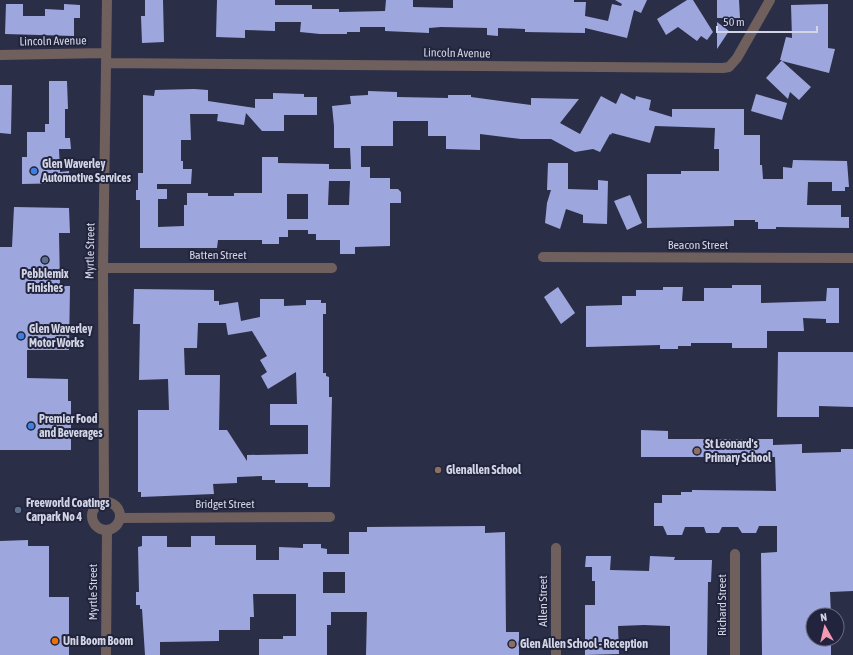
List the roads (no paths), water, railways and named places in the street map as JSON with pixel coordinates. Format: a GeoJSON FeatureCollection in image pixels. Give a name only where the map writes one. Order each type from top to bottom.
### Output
{"type":"FeatureCollection","features":[{"type":"Feature","properties":{"kind":"street","name":"Myrtle Street"},"geometry":{"type":"LineString","coordinates":[[104,502],[103,268],[107,0]]}},
{"type":"Feature","properties":{"kind":"street","name":"Lincoln Avenue"},"geometry":{"type":"LineString","coordinates":[[0,55],[723,68],[729,67],[737,58],[770,0]]}},
{"type":"Feature","properties":{"kind":"street","name":"Beacon Street"},"geometry":{"type":"LineString","coordinates":[[543,257],[853,258]]}},
{"type":"Feature","properties":{"kind":"street","name":"Batten Street"},"geometry":{"type":"LineString","coordinates":[[103,268],[332,268]]}},
{"type":"Feature","properties":{"kind":"street"},"geometry":{"type":"LineString","coordinates":[[104,502],[109,502],[117,507],[120,518],[115,526],[107,530],[98,527],[92,517],[94,508],[104,502]]}},
{"type":"Feature","properties":{"kind":"street","name":"Bridget Street"},"geometry":{"type":"LineString","coordinates":[[120,518],[330,517]]}},
{"type":"Feature","properties":{"kind":"street","name":"Myrtle Street"},"geometry":{"type":"LineString","coordinates":[[106,655],[107,530]]}},
{"type":"Feature","properties":{"kind":"street","name":"Allen Street"},"geometry":{"type":"LineString","coordinates":[[556,548],[556,655]]}},
{"type":"Feature","properties":{"kind":"street","name":"Richard Street"},"geometry":{"type":"LineString","coordinates":[[735,554],[735,655]]}},
{"type":"Feature","properties":{"kind":"place","name":"Glen Waverley Automotive Services"},"geometry":{"type":"Point","coordinates":[34,171]}},
{"type":"Feature","properties":{"kind":"place","name":"Pebblemix Finishes"},"geometry":{"type":"Point","coordinates":[45,260]}},
{"type":"Feature","properties":{"kind":"place","name":"Glen Waverley Motor Works"},"geometry":{"type":"Point","coordinates":[21,336]}},
{"type":"Feature","properties":{"kind":"place","name":"Premier Food and Beverages"},"geometry":{"type":"Point","coordinates":[31,426]}},
{"type":"Feature","properties":{"kind":"place","name":"St Leonard's Primary School"},"geometry":{"type":"Point","coordinates":[697,451]}},
{"type":"Feature","properties":{"kind":"place","name":"Glenallen School"},"geometry":{"type":"Point","coordinates":[438,470]}},
{"type":"Feature","properties":{"kind":"place","name":"Freeworld Coatings Carpark No 4"},"geometry":{"type":"Point","coordinates":[18,510]}},
{"type":"Feature","properties":{"kind":"place","name":"Uni Boom Boom"},"geometry":{"type":"Point","coordinates":[55,641]}},
{"type":"Feature","properties":{"kind":"place","name":"Glen Allen School - Reception"},"geometry":{"type":"Point","coordinates":[512,644]}}]}
